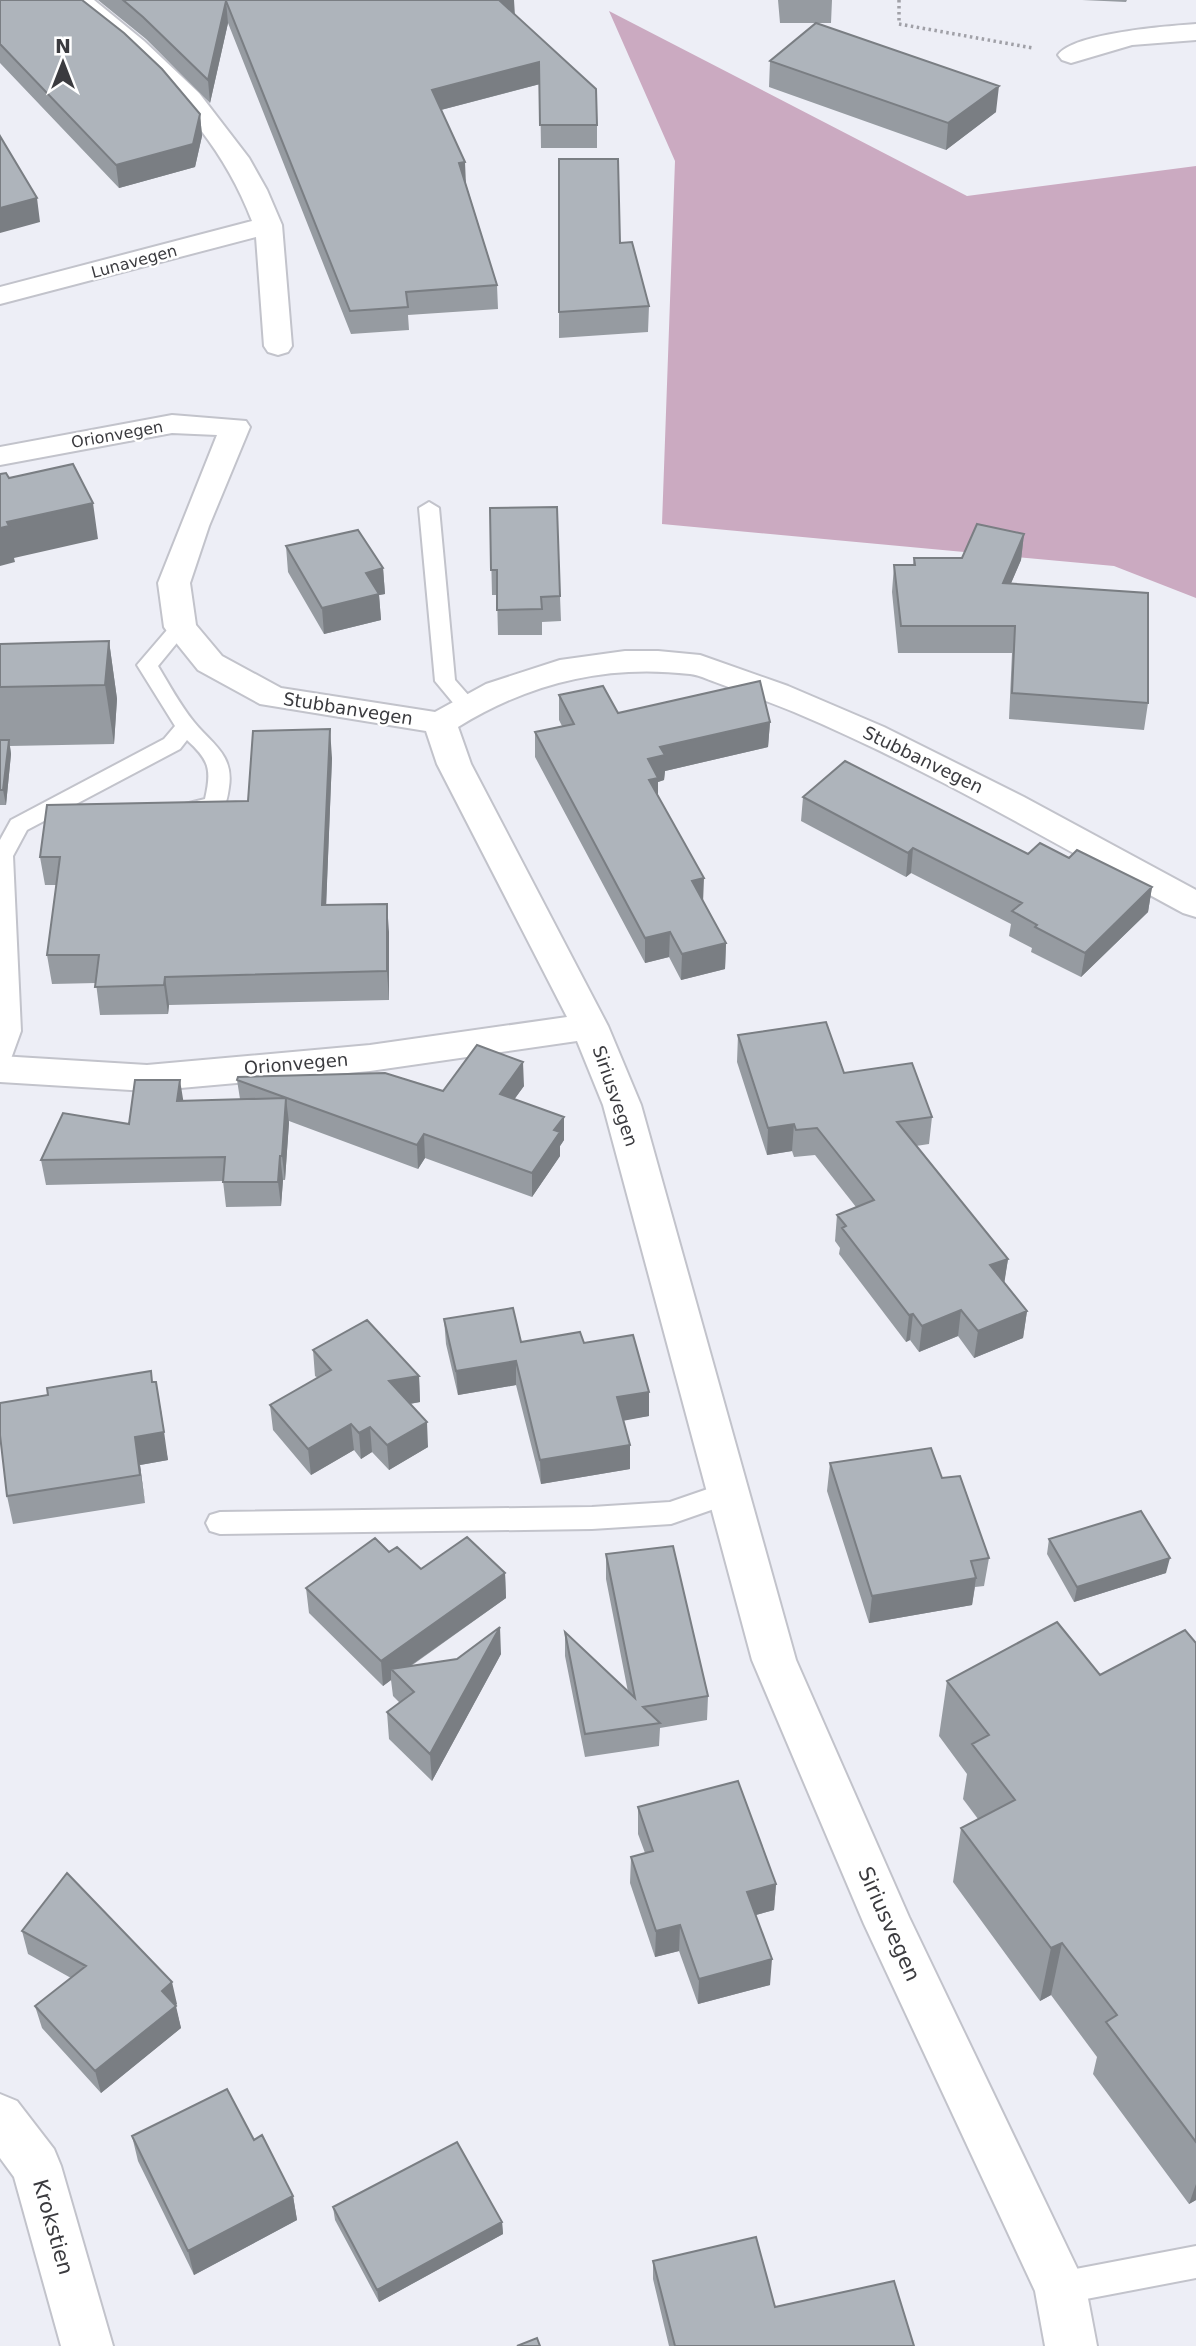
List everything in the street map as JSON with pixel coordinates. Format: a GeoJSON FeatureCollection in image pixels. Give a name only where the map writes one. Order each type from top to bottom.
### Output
{"type":"FeatureCollection","features":[{"type":"Feature","properties":{"kind":"street"},"geometry":{"type":"LineString","coordinates":[[79,0],[124,36],[179,89],[231,148],[250,182],[268,225],[278,346]]}},
{"type":"Feature","properties":{"kind":"street"},"geometry":{"type":"LineString","coordinates":[[1071,55],[1095,45],[1130,38],[1196,32]]}},
{"type":"Feature","properties":{"kind":"street","name":"Lunavegen"},"geometry":{"type":"LineString","coordinates":[[0,296],[268,225]]}},
{"type":"Feature","properties":{"kind":"street","name":"Orionvegen"},"geometry":{"type":"LineString","coordinates":[[0,456],[172,424],[235,427],[194,526],[174,583],[180,627]]}},
{"type":"Feature","properties":{"kind":"street","name":"Stubbanvegen"},"geometry":{"type":"LineString","coordinates":[[180,627],[211,663],[272,697],[453,714],[526,680],[586,664],[635,661],[693,664],[772,690],[913,752],[1196,905]]}},
{"type":"Feature","properties":{"kind":"street","name":"Siriusvegen"},"geometry":{"type":"LineString","coordinates":[[453,714],[454,764],[590,1026],[622,1105],[774,1660],[888,1924],[1060,2288],[1070,2346]]}},
{"type":"Feature","properties":{"kind":"street","name":"Orionvegen"},"geometry":{"type":"LineString","coordinates":[[0,1069],[146,1078],[370,1058],[590,1026]]}},
{"type":"Feature","properties":{"kind":"street","name":"Krokstien"},"geometry":{"type":"LineString","coordinates":[[0,2117],[36,2166],[87,2346]]}},
{"type":"Feature","properties":{"kind":"lane"},"geometry":{"type":"LineString","coordinates":[[429,508],[445,681],[453,714]]}},
{"type":"Feature","properties":{"kind":"lane"},"geometry":{"type":"LineString","coordinates":[[158,812],[184,811],[215,803],[221,778],[216,755],[186,727],[147,665],[180,627]]}},
{"type":"Feature","properties":{"kind":"lane"},"geometry":{"type":"LineString","coordinates":[[0,1061],[9,1031],[2,856],[19,825],[172,744],[186,727]]}},
{"type":"Feature","properties":{"kind":"lane"},"geometry":{"type":"LineString","coordinates":[[40,814],[92,813]]}},
{"type":"Feature","properties":{"kind":"lane"},"geometry":{"type":"LineString","coordinates":[[220,1523],[605,1517],[671,1513],[728,1493]]}},
{"type":"Feature","properties":{"kind":"lane"},"geometry":{"type":"LineString","coordinates":[[1060,2288],[1196,2262]]}},
{"type":"Feature","properties":{"kind":"path"},"geometry":{"type":"LineString","coordinates":[[899,0],[899,24],[1071,55]]}},
{"type":"Feature","properties":{"kind":"shaded area"},"geometry":{"type":"Polygon","coordinates":[[[609,11],[967,196],[1196,166],[1196,598],[1114,566],[662,524],[675,161],[609,11]]]}},
{"type":"Feature","properties":{"kind":"building"},"geometry":{"type":"Polygon","coordinates":[[[0,0],[82,0],[124,33],[162,69],[200,114],[193,144],[116,165],[0,44],[0,0]]]}},
{"type":"Feature","properties":{"kind":"building"},"geometry":{"type":"Polygon","coordinates":[[[123,0],[499,0],[596,89],[597,125],[540,125],[539,62],[432,90],[465,162],[459,163],[497,285],[406,292],[408,307],[350,311],[226,1],[208,80],[123,0]]]}},
{"type":"Feature","properties":{"kind":"building"},"geometry":{"type":"Polygon","coordinates":[[[816,23],[999,86],[948,123],[770,61],[816,23]]]}},
{"type":"Feature","properties":{"kind":"building"},"geometry":{"type":"Polygon","coordinates":[[[0,136],[37,198],[0,208],[0,136]]]}},
{"type":"Feature","properties":{"kind":"building"},"geometry":{"type":"Polygon","coordinates":[[[559,159],[618,159],[620,243],[632,242],[649,306],[559,312],[559,159]]]}},
{"type":"Feature","properties":{"kind":"building"},"geometry":{"type":"Polygon","coordinates":[[[73,464],[93,503],[7,522],[9,526],[0,528],[0,474],[6,473],[9,478],[73,464]]]}},
{"type":"Feature","properties":{"kind":"building"},"geometry":{"type":"Polygon","coordinates":[[[557,507],[560,596],[541,597],[542,609],[497,610],[497,570],[491,570],[490,508],[557,507]]]}},
{"type":"Feature","properties":{"kind":"building"},"geometry":{"type":"Polygon","coordinates":[[[977,524],[1024,534],[1003,583],[1148,593],[1148,703],[1012,693],[1015,626],[901,626],[894,565],[915,565],[914,558],[962,558],[977,524]]]}},
{"type":"Feature","properties":{"kind":"building"},"geometry":{"type":"Polygon","coordinates":[[[358,530],[383,568],[366,573],[379,594],[322,608],[286,546],[358,530]]]}},
{"type":"Feature","properties":{"kind":"building"},"geometry":{"type":"Polygon","coordinates":[[[109,641],[105,685],[0,687],[0,644],[109,641]]]}},
{"type":"Feature","properties":{"kind":"building"},"geometry":{"type":"Polygon","coordinates":[[[760,681],[770,722],[660,747],[665,755],[648,759],[658,778],[649,780],[704,878],[692,881],[726,943],[682,954],[670,932],[645,938],[535,732],[574,724],[559,695],[603,686],[618,713],[760,681]]]}},
{"type":"Feature","properties":{"kind":"building"},"geometry":{"type":"Polygon","coordinates":[[[330,729],[322,905],[387,904],[387,971],[165,977],[164,985],[95,987],[99,955],[47,955],[60,857],[40,857],[47,805],[248,801],[253,731],[330,729]]]}},
{"type":"Feature","properties":{"kind":"building"},"geometry":{"type":"Polygon","coordinates":[[[0,740],[9,740],[3,790],[0,790],[0,740]]]}},
{"type":"Feature","properties":{"kind":"building"},"geometry":{"type":"Polygon","coordinates":[[[845,761],[1028,854],[1040,843],[1069,858],[1077,850],[1152,887],[1085,953],[1035,927],[1037,925],[1012,911],[1022,903],[913,848],[908,853],[803,797],[845,761]]]}},
{"type":"Feature","properties":{"kind":"building"},"geometry":{"type":"Polygon","coordinates":[[[826,1022],[844,1073],[912,1063],[932,1117],[897,1122],[1008,1259],[990,1265],[1027,1311],[978,1331],[961,1310],[922,1326],[913,1314],[909,1315],[842,1228],[846,1226],[837,1215],[874,1200],[817,1128],[796,1130],[794,1124],[768,1128],[738,1035],[826,1022]]]}},
{"type":"Feature","properties":{"kind":"building"},"geometry":{"type":"Polygon","coordinates":[[[477,1045],[523,1062],[500,1094],[564,1117],[554,1130],[560,1132],[532,1173],[424,1134],[417,1145],[237,1080],[238,1077],[385,1073],[443,1091],[477,1045]]]}},
{"type":"Feature","properties":{"kind":"building"},"geometry":{"type":"Polygon","coordinates":[[[135,1080],[180,1080],[177,1101],[286,1098],[278,1182],[223,1182],[225,1157],[41,1160],[63,1113],[129,1124],[135,1080]]]}},
{"type":"Feature","properties":{"kind":"building"},"geometry":{"type":"Polygon","coordinates":[[[513,1308],[521,1342],[580,1332],[584,1343],[633,1335],[649,1392],[617,1397],[630,1445],[540,1460],[516,1361],[456,1371],[444,1319],[513,1308]]]}},
{"type":"Feature","properties":{"kind":"building"},"geometry":{"type":"Polygon","coordinates":[[[367,1320],[419,1376],[389,1381],[427,1422],[387,1445],[370,1427],[359,1433],[351,1424],[308,1449],[270,1405],[331,1370],[313,1350],[367,1320]]]}},
{"type":"Feature","properties":{"kind":"building"},"geometry":{"type":"Polygon","coordinates":[[[151,1371],[152,1382],[156,1382],[164,1432],[135,1437],[140,1475],[7,1496],[0,1435],[0,1403],[48,1395],[47,1388],[151,1371]]]}},
{"type":"Feature","properties":{"kind":"building"},"geometry":{"type":"Polygon","coordinates":[[[931,1448],[942,1478],[960,1476],[989,1558],[971,1561],[976,1578],[872,1596],[830,1463],[931,1448]]]}},
{"type":"Feature","properties":{"kind":"building"},"geometry":{"type":"Polygon","coordinates":[[[1141,1511],[1170,1558],[1077,1587],[1049,1539],[1141,1511]]]}},
{"type":"Feature","properties":{"kind":"building"},"geometry":{"type":"Polygon","coordinates":[[[467,1537],[505,1573],[381,1661],[306,1588],[375,1538],[389,1552],[397,1547],[421,1569],[467,1537]]]}},
{"type":"Feature","properties":{"kind":"building"},"geometry":{"type":"Polygon","coordinates":[[[673,1546],[708,1696],[643,1707],[660,1723],[585,1734],[565,1632],[635,1698],[606,1554],[673,1546]]]}},
{"type":"Feature","properties":{"kind":"building"},"geometry":{"type":"Polygon","coordinates":[[[1057,1622],[1100,1675],[1185,1630],[1196,1643],[1196,2142],[1106,2022],[1117,2015],[1062,1943],[1051,1948],[961,1828],[1015,1800],[972,1744],[989,1735],[947,1681],[1057,1622]]]}},
{"type":"Feature","properties":{"kind":"building"},"geometry":{"type":"Polygon","coordinates":[[[500,1627],[430,1754],[387,1712],[414,1692],[391,1669],[457,1659],[500,1627]]]}},
{"type":"Feature","properties":{"kind":"building"},"geometry":{"type":"Polygon","coordinates":[[[738,1781],[776,1884],[747,1892],[772,1959],[699,1979],[680,1925],[656,1931],[631,1857],[653,1851],[638,1807],[738,1781]]]}},
{"type":"Feature","properties":{"kind":"building"},"geometry":{"type":"Polygon","coordinates":[[[67,1873],[172,1982],[162,1991],[176,2006],[95,2071],[35,2006],[86,1966],[22,1931],[67,1873]]]}},
{"type":"Feature","properties":{"kind":"building"},"geometry":{"type":"Polygon","coordinates":[[[227,2089],[254,2140],[262,2135],[293,2196],[188,2251],[132,2136],[227,2089]]]}},
{"type":"Feature","properties":{"kind":"building"},"geometry":{"type":"Polygon","coordinates":[[[457,2142],[502,2222],[377,2290],[333,2207],[457,2142]]]}},
{"type":"Feature","properties":{"kind":"building"},"geometry":{"type":"Polygon","coordinates":[[[756,2237],[775,2307],[894,2281],[914,2346],[675,2346],[653,2261],[756,2237]]]}},
{"type":"Feature","properties":{"kind":"building"},"geometry":{"type":"Polygon","coordinates":[[[537,2338],[540,2346],[517,2346],[537,2338]]]}}]}
